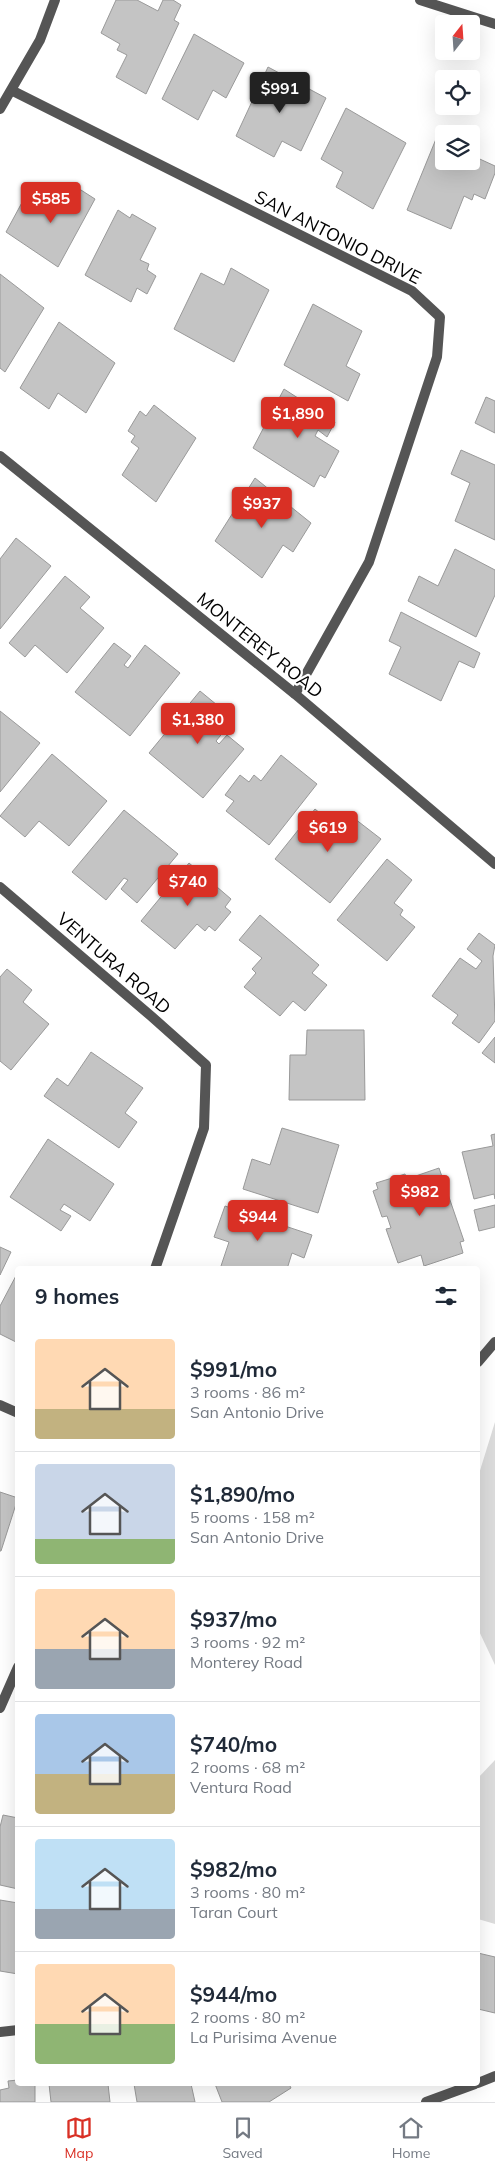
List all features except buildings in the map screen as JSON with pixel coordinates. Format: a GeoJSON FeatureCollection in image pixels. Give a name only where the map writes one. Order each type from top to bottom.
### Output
{"type":"FeatureCollection","features":[{"type":"Feature","properties":{"kind":"street"},"geometry":{"type":"LineString","coordinates":[[0,110],[13,91],[40,40],[55,0]]}},
{"type":"Feature","properties":{"kind":"street"},"geometry":{"type":"LineString","coordinates":[[420,0],[495,24]]}},
{"type":"Feature","properties":{"kind":"street","name":"SAN ANTONIO DRIVE"},"geometry":{"type":"LineString","coordinates":[[13,91],[412,290],[440,317],[437,357],[369,562],[295,694]]}},
{"type":"Feature","properties":{"kind":"street","name":"MONTEREY ROAD"},"geometry":{"type":"LineString","coordinates":[[0,456],[295,694],[495,864]]}},
{"type":"Feature","properties":{"kind":"street","name":"VENTURA ROAD"},"geometry":{"type":"LineString","coordinates":[[0,887],[151,1016],[206,1066],[204,1128],[156,1266]]}},
{"type":"Feature","properties":{"kind":"street"},"geometry":{"type":"LineString","coordinates":[[480,1360],[495,1342]]}},
{"type":"Feature","properties":{"kind":"street"},"geometry":{"type":"LineString","coordinates":[[0,1405],[15,1412]]}},
{"type":"Feature","properties":{"kind":"street"},"geometry":{"type":"LineString","coordinates":[[0,1708],[15,1674]]}},
{"type":"Feature","properties":{"kind":"street"},"geometry":{"type":"LineString","coordinates":[[0,2032],[15,2030]]}},
{"type":"Feature","properties":{"kind":"street"},"geometry":{"type":"LineString","coordinates":[[480,2082],[495,2076]]}},
{"type":"Feature","properties":{"kind":"street"},"geometry":{"type":"LineString","coordinates":[[426,2102],[468,2086]]}},
{"type":"Feature","properties":{"kind":"shaded area"},"geometry":{"type":"Polygon","coordinates":[[[495,1422],[495,1665],[480,1633],[480,1471],[495,1422]]]}},
{"type":"Feature","properties":{"kind":"shaded area"},"geometry":{"type":"Polygon","coordinates":[[[495,1760],[495,1924],[480,1920],[480,1776],[495,1760]]]}}]}
